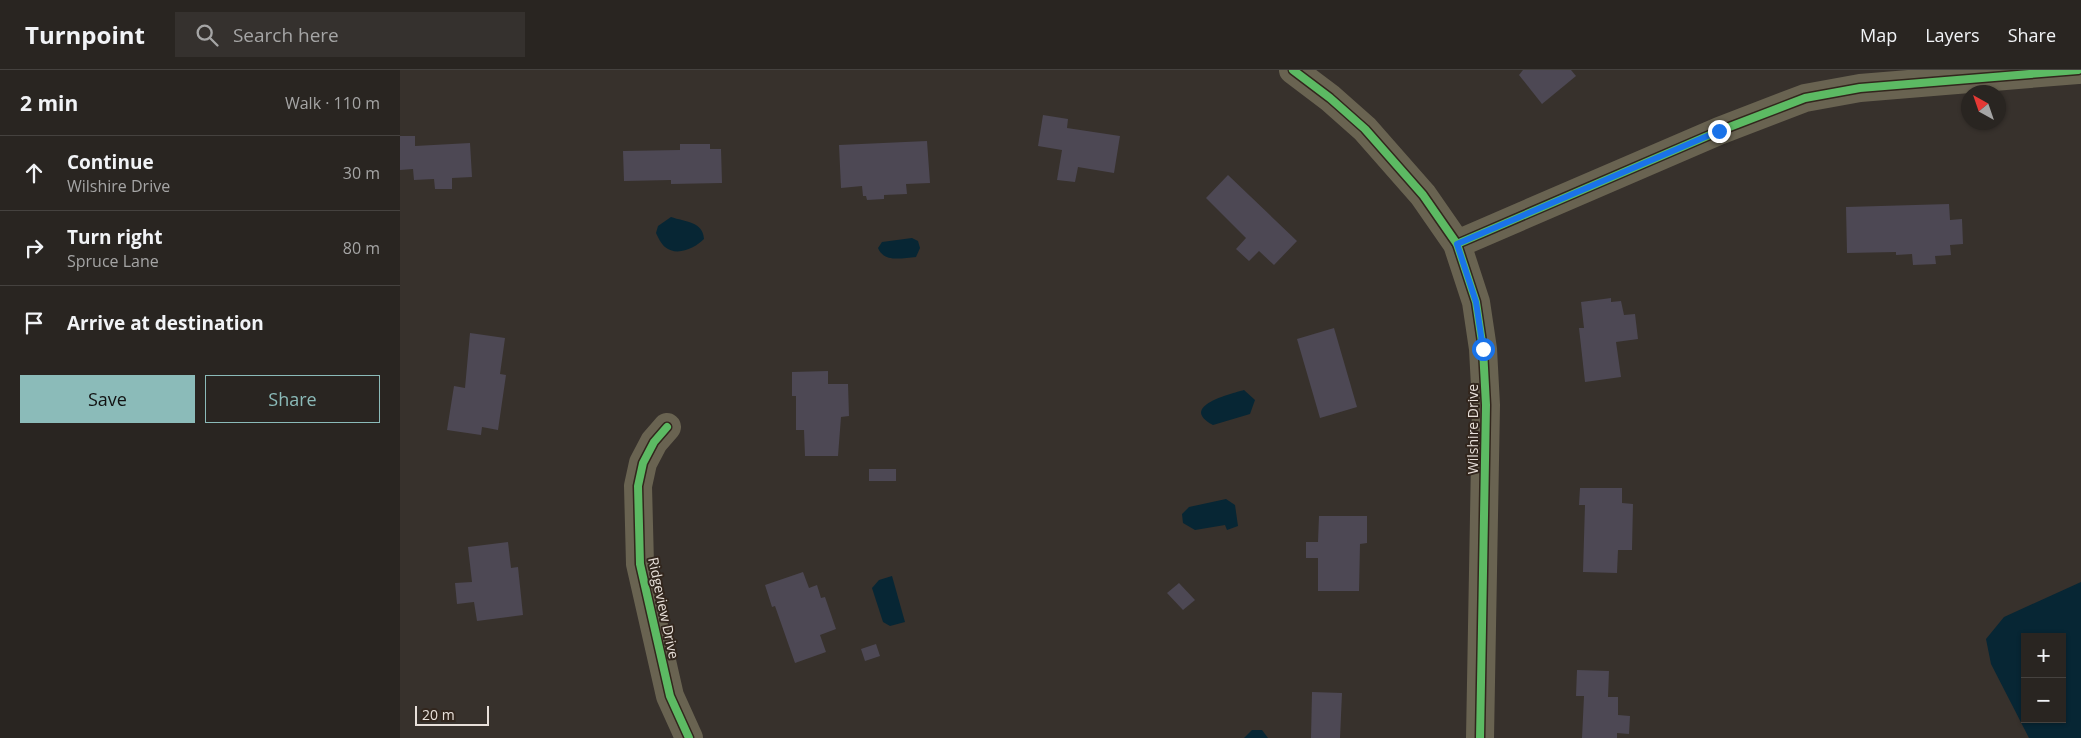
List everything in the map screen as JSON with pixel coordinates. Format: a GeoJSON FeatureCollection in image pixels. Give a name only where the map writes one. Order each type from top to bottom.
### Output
{"type":"FeatureCollection","features":[{"type":"Feature","properties":{"kind":"street","name":"Wilshire Drive"},"geometry":{"type":"LineString","coordinates":[[1293,70],[1330,98],[1365,129],[1423,196],[1457,244],[1476,302],[1483,349],[1486,405],[1480,738]]}},
{"type":"Feature","properties":{"kind":"street"},"geometry":{"type":"LineString","coordinates":[[1457,244],[1719,131],[1805,98],[1860,88],[2078,70]]}},
{"type":"Feature","properties":{"kind":"street","name":"Ridgeview Drive"},"geometry":{"type":"LineString","coordinates":[[667,427],[654,442],[643,463],[638,486],[640,564],[670,696],[689,738]]}},
{"type":"Feature","properties":{"kind":"water"},"geometry":{"type":"Polygon","coordinates":[[[671,217],[697,225],[703,233],[704,239],[686,250],[675,251],[665,247],[656,233],[658,226],[671,217]]]}},
{"type":"Feature","properties":{"kind":"water"},"geometry":{"type":"Polygon","coordinates":[[[912,238],[918,241],[920,248],[916,257],[889,258],[884,256],[878,248],[882,242],[912,238]]]}},
{"type":"Feature","properties":{"kind":"water"},"geometry":{"type":"Polygon","coordinates":[[[1244,390],[1255,400],[1250,414],[1213,425],[1204,418],[1201,412],[1210,402],[1244,390]]]}},
{"type":"Feature","properties":{"kind":"water"},"geometry":{"type":"Polygon","coordinates":[[[1226,499],[1235,505],[1238,526],[1227,530],[1225,525],[1195,530],[1183,523],[1182,514],[1189,507],[1226,499]]]}},
{"type":"Feature","properties":{"kind":"water"},"geometry":{"type":"Polygon","coordinates":[[[892,576],[905,622],[890,626],[883,622],[872,588],[879,580],[892,576]]]}},
{"type":"Feature","properties":{"kind":"water"},"geometry":{"type":"Polygon","coordinates":[[[2081,582],[2081,738],[2029,738],[2021,723],[2066,723],[2066,633],[2021,633],[2021,722],[1991,664],[1986,639],[2004,617],[2081,582]]]}},
{"type":"Feature","properties":{"kind":"water"},"geometry":{"type":"Polygon","coordinates":[[[1252,730],[1262,730],[1268,738],[1244,738],[1252,730]]]}},
{"type":"Feature","properties":{"kind":"building"},"geometry":{"type":"Polygon","coordinates":[[[1523,70],[1571,70],[1576,76],[1542,104],[1519,75],[1523,70]]]}},
{"type":"Feature","properties":{"kind":"building"},"geometry":{"type":"Polygon","coordinates":[[[1043,115],[1068,119],[1067,128],[1120,136],[1114,173],[1078,167],[1075,182],[1057,180],[1062,150],[1038,146],[1043,115]]]}},
{"type":"Feature","properties":{"kind":"building"},"geometry":{"type":"Polygon","coordinates":[[[400,136],[415,136],[415,146],[470,143],[472,177],[452,178],[452,189],[435,189],[434,179],[414,180],[413,169],[400,170],[400,136]]]}},
{"type":"Feature","properties":{"kind":"building"},"geometry":{"type":"Polygon","coordinates":[[[927,141],[930,183],[906,184],[907,194],[884,195],[884,199],[867,200],[866,196],[863,196],[862,186],[841,188],[839,145],[927,141]]]}},
{"type":"Feature","properties":{"kind":"building"},"geometry":{"type":"Polygon","coordinates":[[[680,144],[710,144],[710,149],[721,149],[722,183],[671,184],[671,180],[624,181],[623,151],[680,150],[680,144]]]}},
{"type":"Feature","properties":{"kind":"building"},"geometry":{"type":"Polygon","coordinates":[[[1228,175],[1297,241],[1274,265],[1259,251],[1249,261],[1236,249],[1246,238],[1206,198],[1228,175]]]}},
{"type":"Feature","properties":{"kind":"building"},"geometry":{"type":"Polygon","coordinates":[[[1949,204],[1950,220],[1962,219],[1963,244],[1950,245],[1951,255],[1935,256],[1936,264],[1913,265],[1912,254],[1896,255],[1896,252],[1847,253],[1846,207],[1949,204]]]}},
{"type":"Feature","properties":{"kind":"building"},"geometry":{"type":"Polygon","coordinates":[[[1611,298],[1611,302],[1621,301],[1624,315],[1635,314],[1638,339],[1616,342],[1621,377],[1585,382],[1579,328],[1584,328],[1581,302],[1611,298]]]}},
{"type":"Feature","properties":{"kind":"building"},"geometry":{"type":"Polygon","coordinates":[[[1334,328],[1357,407],[1320,418],[1297,339],[1334,328]]]}},
{"type":"Feature","properties":{"kind":"building"},"geometry":{"type":"Polygon","coordinates":[[[470,333],[505,338],[500,374],[506,375],[498,430],[482,427],[481,435],[447,430],[454,386],[465,388],[470,333]]]}},
{"type":"Feature","properties":{"kind":"building"},"geometry":{"type":"Polygon","coordinates":[[[828,371],[828,384],[848,384],[849,416],[841,417],[838,456],[805,456],[804,430],[796,430],[796,396],[792,396],[792,372],[828,371]]]}},
{"type":"Feature","properties":{"kind":"building"},"geometry":{"type":"Polygon","coordinates":[[[869,469],[896,469],[896,481],[869,481],[869,469]]]}},
{"type":"Feature","properties":{"kind":"building"},"geometry":{"type":"Polygon","coordinates":[[[1580,488],[1622,488],[1622,503],[1633,504],[1632,550],[1618,550],[1617,573],[1583,572],[1585,505],[1579,505],[1580,488]]]}},
{"type":"Feature","properties":{"kind":"building"},"geometry":{"type":"Polygon","coordinates":[[[1319,516],[1367,516],[1367,543],[1360,544],[1359,591],[1318,591],[1318,558],[1306,558],[1306,542],[1318,542],[1319,516]]]}},
{"type":"Feature","properties":{"kind":"building"},"geometry":{"type":"Polygon","coordinates":[[[508,542],[511,568],[518,567],[523,615],[477,621],[474,602],[457,604],[455,583],[472,582],[468,547],[508,542]]]}},
{"type":"Feature","properties":{"kind":"building"},"geometry":{"type":"Polygon","coordinates":[[[803,572],[809,588],[817,585],[821,598],[825,597],[836,629],[820,635],[826,652],[795,663],[775,606],[772,607],[765,585],[803,572]]]}},
{"type":"Feature","properties":{"kind":"building"},"geometry":{"type":"Polygon","coordinates":[[[1179,583],[1195,600],[1183,610],[1167,593],[1179,583]]]}},
{"type":"Feature","properties":{"kind":"building"},"geometry":{"type":"Polygon","coordinates":[[[876,644],[880,656],[865,661],[861,649],[876,644]]]}},
{"type":"Feature","properties":{"kind":"building"},"geometry":{"type":"Polygon","coordinates":[[[1577,670],[1609,671],[1608,697],[1618,697],[1618,715],[1630,716],[1629,734],[1617,733],[1617,738],[1582,738],[1584,696],[1576,696],[1577,670]]]}},
{"type":"Feature","properties":{"kind":"building"},"geometry":{"type":"Polygon","coordinates":[[[1312,692],[1342,693],[1340,738],[1311,738],[1312,692]]]}},
{"type":"Feature","properties":{"kind":"cycle path"},"geometry":{"type":"LineString","coordinates":[[1293,70],[1330,98],[1365,129],[1423,195],[1457,244],[1476,302],[1483,349],[1486,405],[1480,738]]}},
{"type":"Feature","properties":{"kind":"cycle path"},"geometry":{"type":"LineString","coordinates":[[1457,244],[1719,131],[1805,98],[1860,88],[2078,70]]}},
{"type":"Feature","properties":{"kind":"cycle path"},"geometry":{"type":"LineString","coordinates":[[667,427],[654,442],[643,463],[638,486],[640,564],[670,696],[689,738]]}},
{"type":"Feature","properties":{"kind":"route"},"geometry":{"type":"LineString","coordinates":[[1483,349],[1476,302],[1457,244],[1719,131]]}}]}
